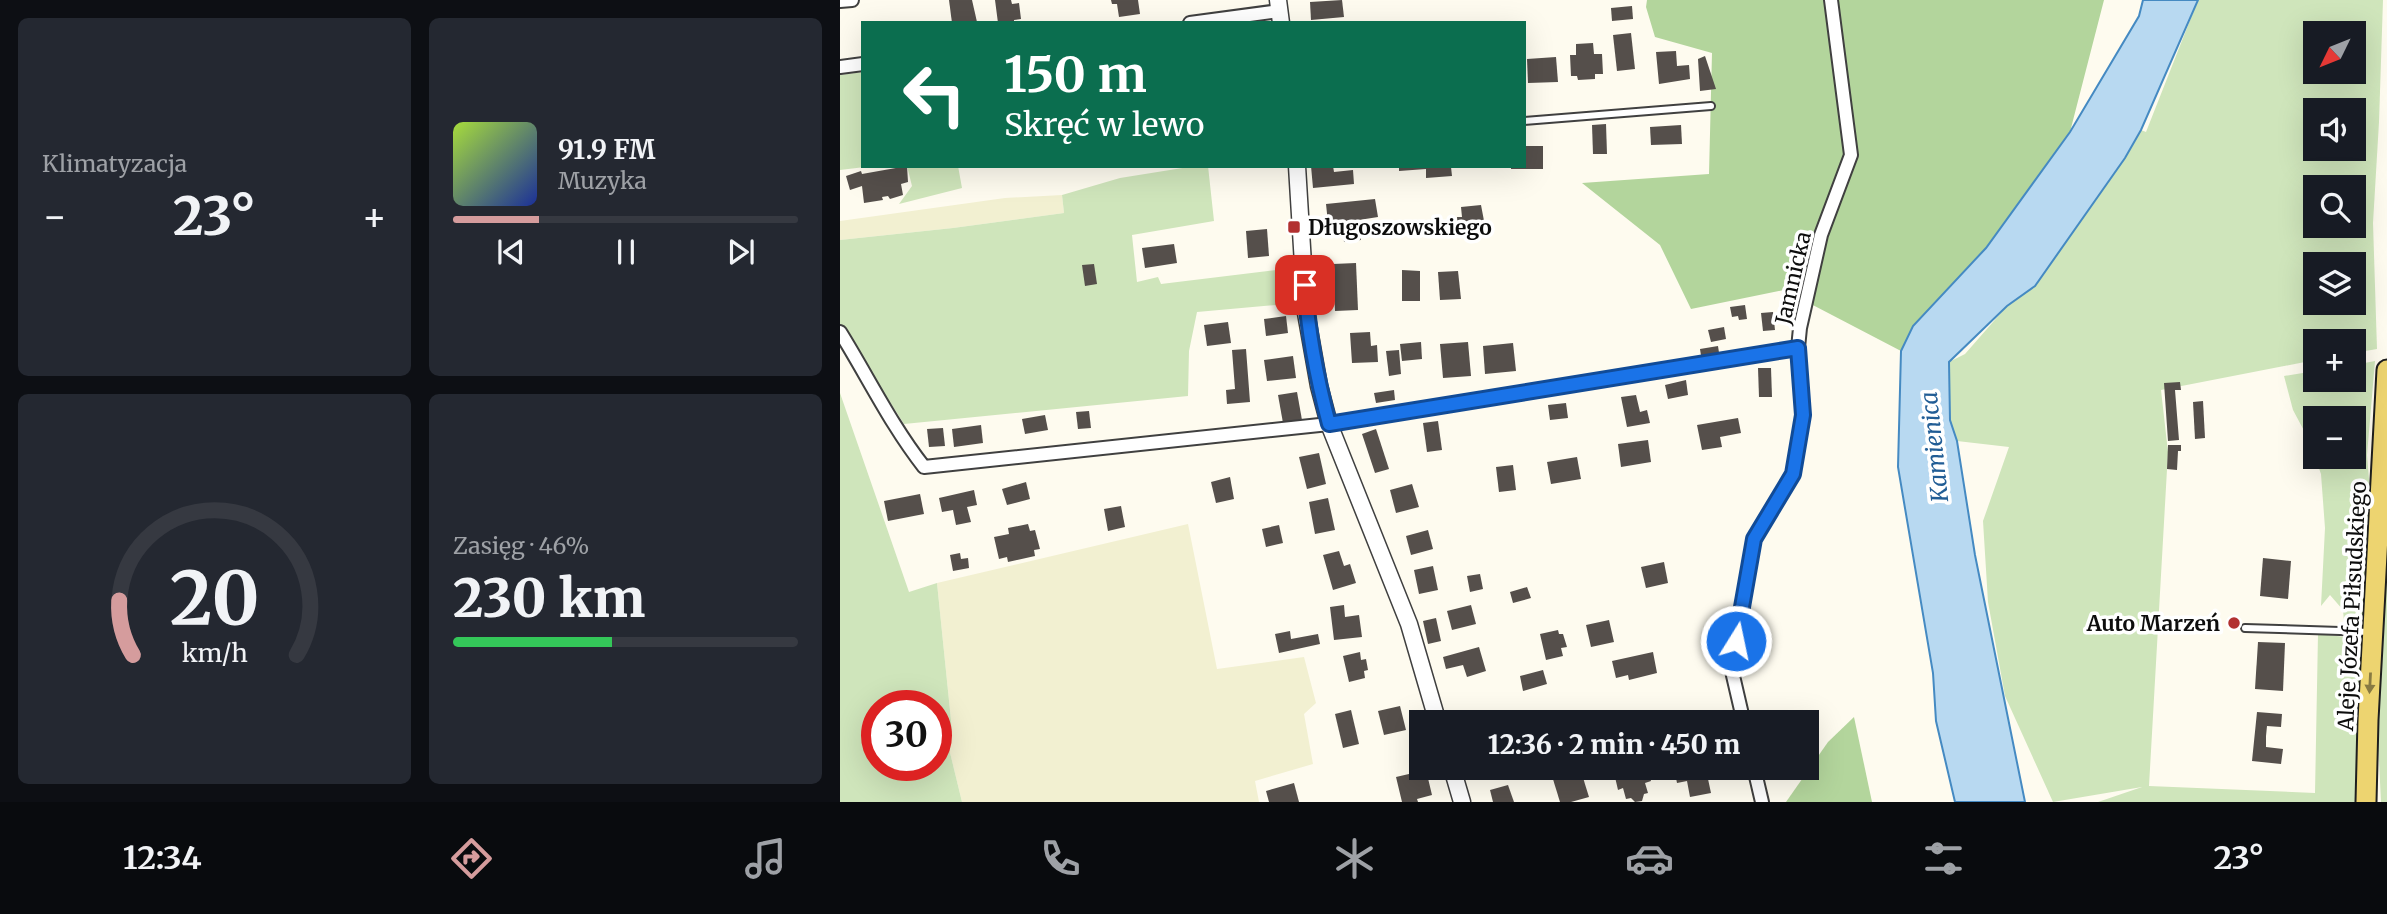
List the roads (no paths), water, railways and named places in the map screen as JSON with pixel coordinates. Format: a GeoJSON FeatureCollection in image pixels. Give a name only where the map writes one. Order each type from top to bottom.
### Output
{"type":"FeatureCollection","features":[{"type":"Feature","properties":{"kind":"main road","name":"Aleje Józefa Piłsudskiego"},"geometry":{"type":"LineString","coordinates":[[2366,802],[2387,370]]}},
{"type":"Feature","properties":{"kind":"street"},"geometry":{"type":"LineString","coordinates":[[840,1],[852,0]]}},
{"type":"Feature","properties":{"kind":"street","name":"Jamnicka"},"geometry":{"type":"LineString","coordinates":[[1741,710],[1731,667],[1754,539],[1793,474],[1803,415],[1798,348],[1800,328],[1821,235],[1851,155],[1831,0]]}},
{"type":"Feature","properties":{"kind":"street"},"geometry":{"type":"LineString","coordinates":[[1205,21],[1279,11]]}},
{"type":"Feature","properties":{"kind":"street"},"geometry":{"type":"LineString","coordinates":[[840,67],[861,64]]}},
{"type":"Feature","properties":{"kind":"street"},"geometry":{"type":"LineString","coordinates":[[1297,168],[1307,313],[1319,386],[1329,424],[1409,624],[1434,710]]}},
{"type":"Feature","properties":{"kind":"street"},"geometry":{"type":"LineString","coordinates":[[840,332],[904,441],[924,467],[1329,424]]}},
{"type":"Feature","properties":{"kind":"street"},"geometry":{"type":"LineString","coordinates":[[1456,780],[1462,802]]}},
{"type":"Feature","properties":{"kind":"street"},"geometry":{"type":"LineString","coordinates":[[1757,780],[1762,802]]}},
{"type":"Feature","properties":{"kind":"lane"},"geometry":{"type":"LineString","coordinates":[[1526,121],[1710,106]]}},
{"type":"Feature","properties":{"kind":"lane"},"geometry":{"type":"LineString","coordinates":[[1329,424],[1798,348]]}},
{"type":"Feature","properties":{"kind":"lane"},"geometry":{"type":"LineString","coordinates":[[2245,628],[2373,632]]}},
{"type":"Feature","properties":{"kind":"water","name":"Kamienica"},"geometry":{"type":"Polygon","coordinates":[[[2143,0],[2198,0],[2141,130],[2125,158],[2035,286],[2007,306],[1949,362],[1950,420],[1957,441],[1975,555],[2025,802],[1955,802],[1936,721],[1933,673],[1898,467],[1901,351],[1913,326],[1986,248],[2070,132],[2139,16],[2143,0]]]}},
{"type":"Feature","properties":{"kind":"place","name":"Długoszowskiego"},"geometry":{"type":"Point","coordinates":[1294,227]}},
{"type":"Feature","properties":{"kind":"place","name":"Auto Marzeń"},"geometry":{"type":"Point","coordinates":[2234,623]}}]}
